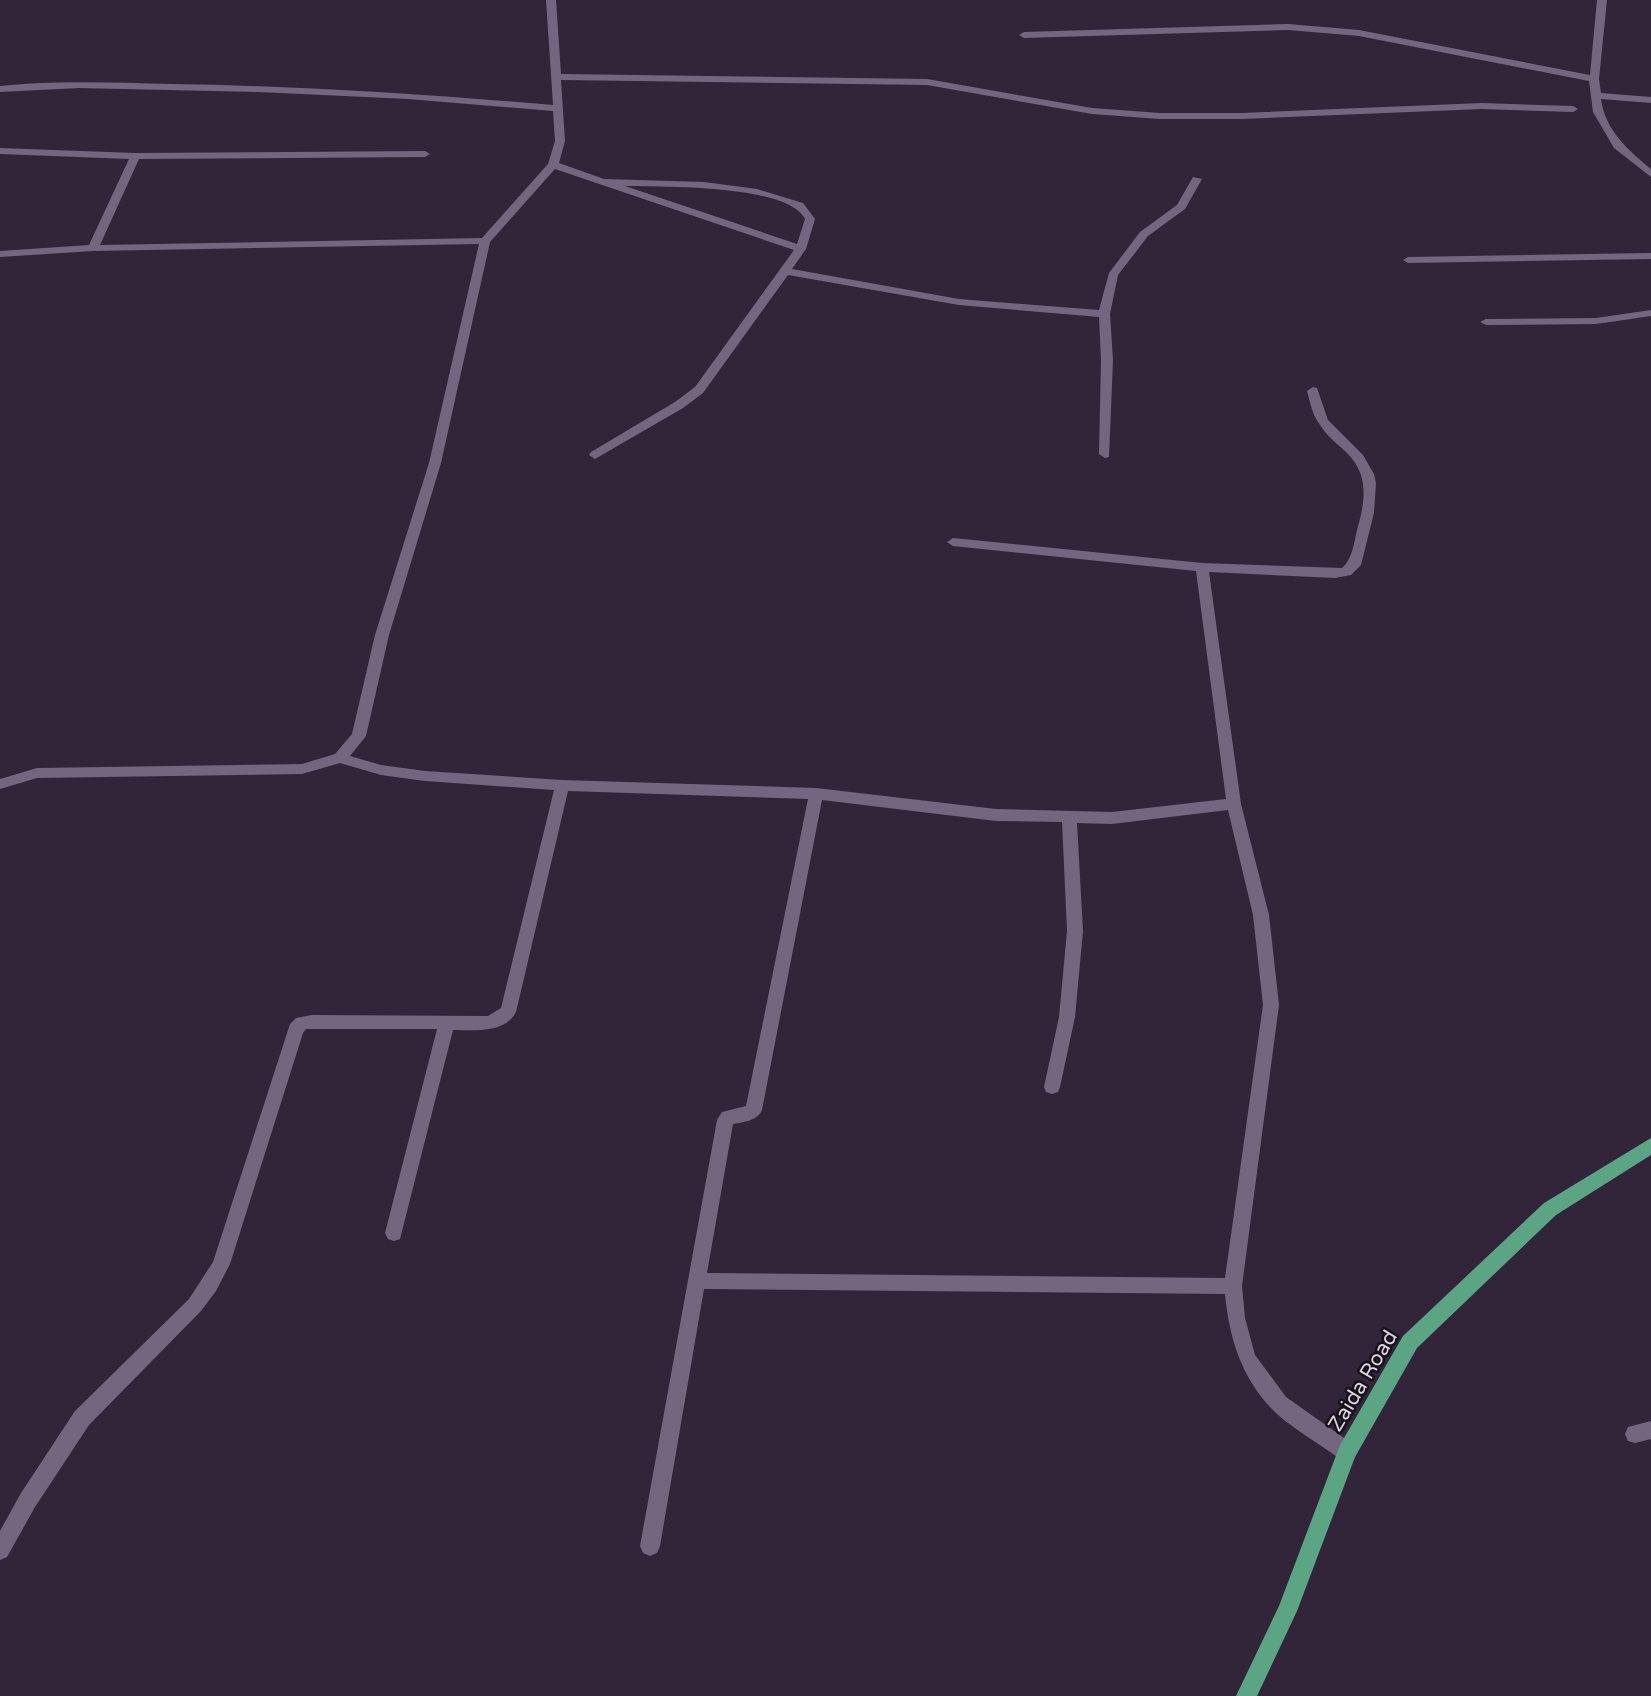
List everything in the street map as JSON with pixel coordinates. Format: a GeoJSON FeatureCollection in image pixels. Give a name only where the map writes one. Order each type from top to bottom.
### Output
{"type":"FeatureCollection","features":[{"type":"Feature","properties":{"kind":"main road","name":"Zaida Road"},"geometry":{"type":"LineString","coordinates":[[1246,1696],[1287,1611],[1347,1452],[1410,1342],[1550,1209],[1651,1146]]}},
{"type":"Feature","properties":{"kind":"street"},"geometry":{"type":"LineString","coordinates":[[340,758],[359,736],[382,635],[435,463],[485,241],[553,165],[560,141],[551,0]]}},
{"type":"Feature","properties":{"kind":"street"},"geometry":{"type":"LineString","coordinates":[[1602,0],[1594,79],[1598,112],[1620,148],[1651,174]]}},
{"type":"Feature","properties":{"kind":"street"},"geometry":{"type":"LineString","coordinates":[[1024,35],[1288,27],[1322,29],[1359,33],[1594,79]]}},
{"type":"Feature","properties":{"kind":"street"},"geometry":{"type":"LineString","coordinates":[[556,76],[927,82],[1092,111],[1160,116],[1242,116],[1482,106],[1573,109]]}},
{"type":"Feature","properties":{"kind":"street"},"geometry":{"type":"LineString","coordinates":[[0,89],[37,86],[240,87],[359,93],[557,108]]}},
{"type":"Feature","properties":{"kind":"street"},"geometry":{"type":"LineString","coordinates":[[1595,95],[1651,100]]}},
{"type":"Feature","properties":{"kind":"street"},"geometry":{"type":"LineString","coordinates":[[0,152],[135,156],[425,154]]}},
{"type":"Feature","properties":{"kind":"street"},"geometry":{"type":"LineString","coordinates":[[93,248],[135,156]]}},
{"type":"Feature","properties":{"kind":"street"},"geometry":{"type":"LineString","coordinates":[[553,165],[801,249]]}},
{"type":"Feature","properties":{"kind":"street"},"geometry":{"type":"LineString","coordinates":[[1105,454],[1107,360],[1104,314],[1113,275],[1144,234],[1181,207],[1197,179]]}},
{"type":"Feature","properties":{"kind":"street"},"geometry":{"type":"LineString","coordinates":[[595,455],[679,405],[699,390],[801,249],[810,219],[800,206],[756,192],[724,188],[603,182]]}},
{"type":"Feature","properties":{"kind":"street"},"geometry":{"type":"LineString","coordinates":[[0,254],[93,248],[485,241]]}},
{"type":"Feature","properties":{"kind":"street"},"geometry":{"type":"LineString","coordinates":[[1408,260],[1651,256]]}},
{"type":"Feature","properties":{"kind":"street"},"geometry":{"type":"LineString","coordinates":[[786,271],[959,302],[1104,314]]}},
{"type":"Feature","properties":{"kind":"street"},"geometry":{"type":"LineString","coordinates":[[1486,322],[1596,321],[1651,313]]}},
{"type":"Feature","properties":{"kind":"street"},"geometry":{"type":"LineString","coordinates":[[953,542],[1202,567],[1335,574],[1346,572],[1354,565],[1370,496],[1371,482],[1359,457],[1325,424],[1313,391]]}},
{"type":"Feature","properties":{"kind":"street"},"geometry":{"type":"LineString","coordinates":[[1202,567],[1234,804],[1261,915],[1271,1005],[1233,1286],[1236,1318],[1247,1359],[1279,1403],[1347,1452]]}},
{"type":"Feature","properties":{"kind":"street"},"geometry":{"type":"LineString","coordinates":[[0,784],[37,773],[302,769],[340,758],[381,770],[425,776],[562,785],[816,794],[996,815],[1112,818],[1234,804]]}},
{"type":"Feature","properties":{"kind":"street"},"geometry":{"type":"LineString","coordinates":[[0,1550],[28,1500],[82,1418],[195,1305],[210,1285],[221,1264],[296,1029],[302,1023],[312,1022],[490,1023],[508,1012],[562,785]]}},
{"type":"Feature","properties":{"kind":"street"},"geometry":{"type":"LineString","coordinates":[[650,1546],[699,1281],[725,1120],[728,1117],[747,1114],[754,1110],[816,794]]}},
{"type":"Feature","properties":{"kind":"street"},"geometry":{"type":"LineString","coordinates":[[1052,1088],[1067,1017],[1075,932],[1069,818]]}},
{"type":"Feature","properties":{"kind":"street"},"geometry":{"type":"LineString","coordinates":[[394,1233],[446,1024]]}},
{"type":"Feature","properties":{"kind":"street"},"geometry":{"type":"LineString","coordinates":[[699,1281],[1233,1286]]}}]}
